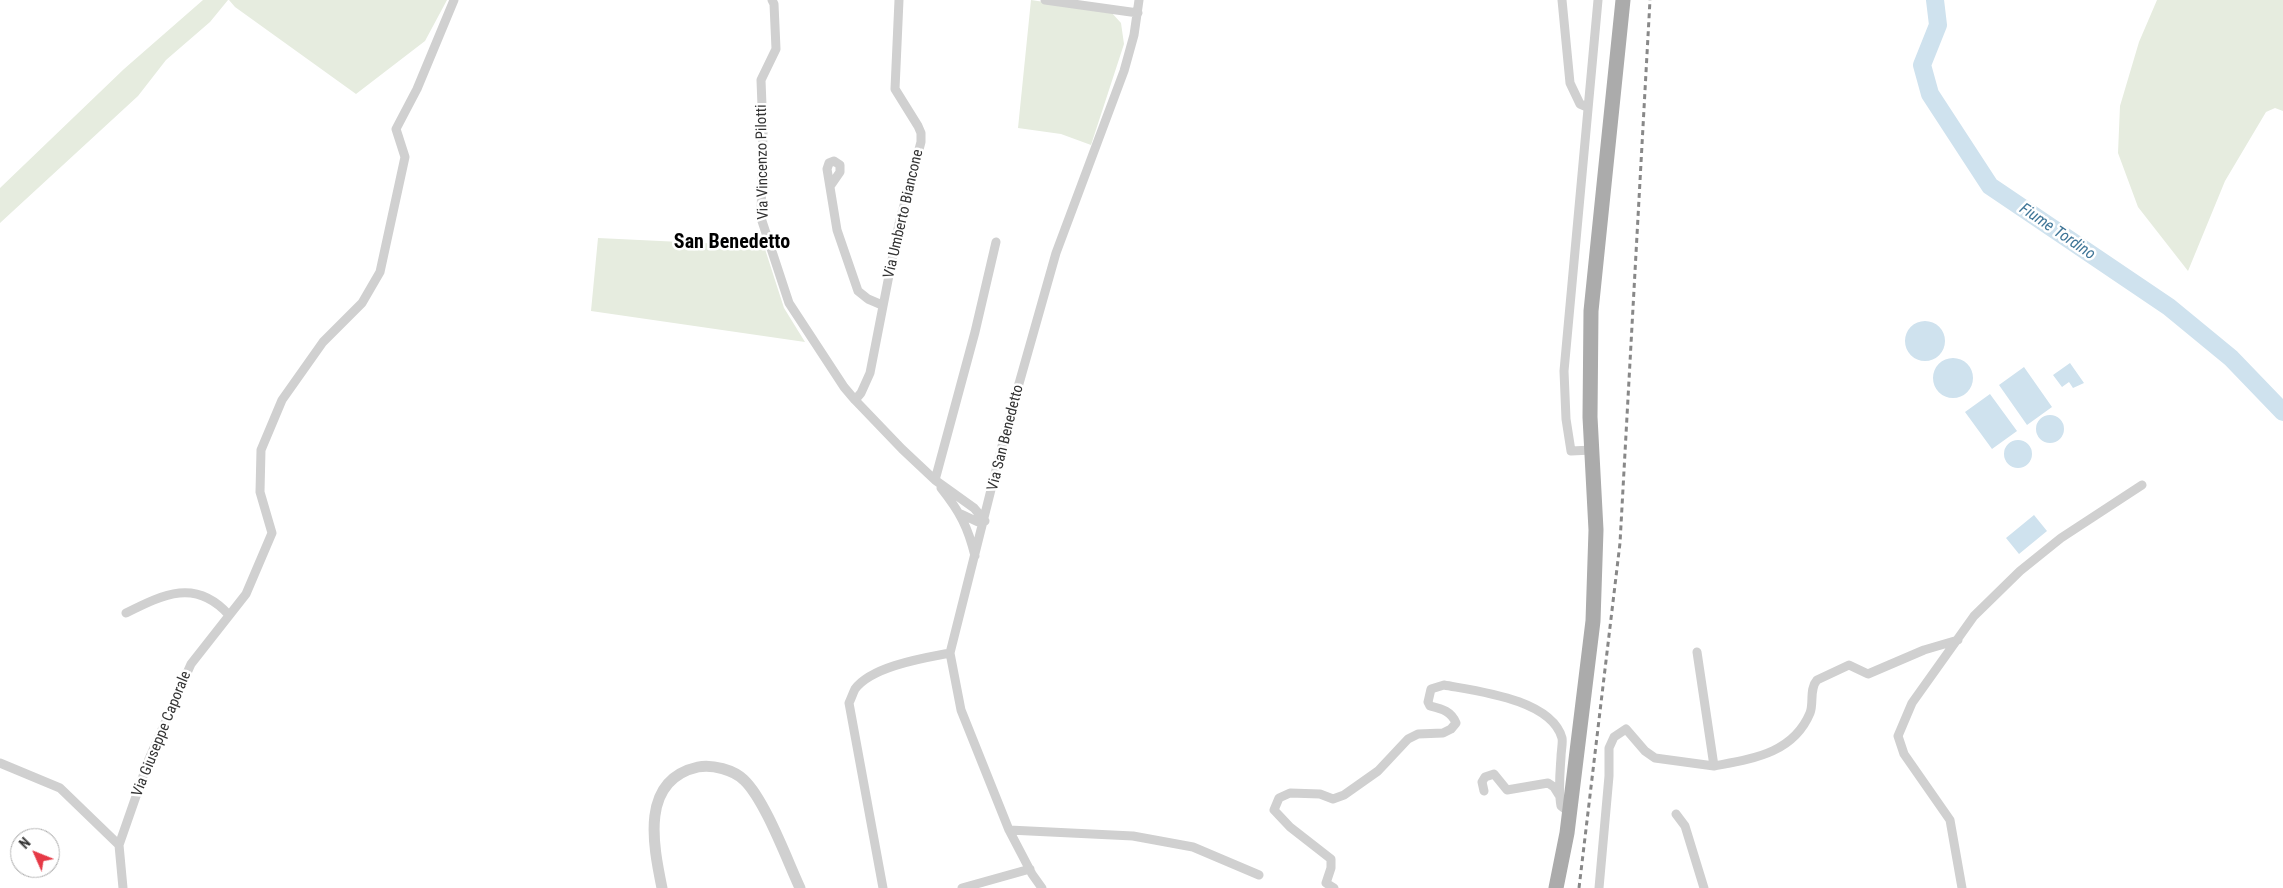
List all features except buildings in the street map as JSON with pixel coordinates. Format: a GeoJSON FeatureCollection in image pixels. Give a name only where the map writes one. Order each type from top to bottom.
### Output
{"type":"FeatureCollection","features":[{"type":"Feature","properties":{"kind":"main road"},"geometry":{"type":"LineString","coordinates":[[1556,888],[1570,813],[1595,595],[1596,530],[1592,450],[1591,311],[1623,0]]}},
{"type":"Feature","properties":{"kind":"street","name":"Via Giuseppe Caporale"},"geometry":{"type":"LineString","coordinates":[[123,888],[120,845],[149,759],[190,664],[246,594],[272,533],[260,492],[261,450],[282,400],[323,342],[362,304],[380,272],[405,157],[396,129],[418,89],[454,0]]}},
{"type":"Feature","properties":{"kind":"street","name":"Via Vincenzo Pilotti"},"geometry":{"type":"LineString","coordinates":[[772,0],[774,4],[776,49],[761,80],[763,132],[761,218],[789,303],[855,400],[935,480],[968,503],[985,521]]}},
{"type":"Feature","properties":{"kind":"street","name":"Via Umberto Biancone"},"geometry":{"type":"LineString","coordinates":[[855,400],[861,393],[870,374],[882,305],[921,133],[895,89],[899,0]]}},
{"type":"Feature","properties":{"kind":"street"},"geometry":{"type":"LineString","coordinates":[[1045,0],[1138,13]]}},
{"type":"Feature","properties":{"kind":"street","name":"Via San Benedetto"},"geometry":{"type":"LineString","coordinates":[[1031,872],[1009,830],[961,710],[950,653],[985,521],[1007,426],[1057,249],[1124,71],[1140,0]]}},
{"type":"Feature","properties":{"kind":"street"},"geometry":{"type":"LineString","coordinates":[[1562,0],[1570,83],[1580,104],[1587,106]]}},
{"type":"Feature","properties":{"kind":"street"},"geometry":{"type":"LineString","coordinates":[[1592,450],[1571,451],[1566,419],[1564,371],[1598,0]]}},
{"type":"Feature","properties":{"kind":"street"},"geometry":{"type":"LineString","coordinates":[[831,185],[838,230],[858,291],[868,299],[882,305]]}},
{"type":"Feature","properties":{"kind":"street"},"geometry":{"type":"LineString","coordinates":[[935,480],[975,332],[996,242]]}},
{"type":"Feature","properties":{"kind":"street","name":"Via Vincenzo Pilotti"},"geometry":{"type":"LineString","coordinates":[[935,480],[961,514],[970,533],[975,560]]}},
{"type":"Feature","properties":{"kind":"street"},"geometry":{"type":"LineString","coordinates":[[1962,888],[1950,820],[1904,754],[1898,736],[1912,703],[1974,616],[2020,571],[2061,538],[2142,485]]}},
{"type":"Feature","properties":{"kind":"street"},"geometry":{"type":"LineString","coordinates":[[968,503],[979,506],[987,501],[991,494]]}},
{"type":"Feature","properties":{"kind":"street"},"geometry":{"type":"LineString","coordinates":[[961,514],[978,522],[985,521]]}},
{"type":"Feature","properties":{"kind":"street"},"geometry":{"type":"LineString","coordinates":[[126,613],[153,600],[185,592],[203,595],[218,603],[229,615]]}},
{"type":"Feature","properties":{"kind":"street"},"geometry":{"type":"LineString","coordinates":[[1599,888],[1609,776],[1609,748],[1614,736],[1626,730],[1645,751],[1655,758],[1714,766],[1757,757],[1775,751],[1791,740],[1808,718],[1812,709],[1814,683],[1830,673],[1849,665],[1868,674],[1924,650],[1958,640]]}},
{"type":"Feature","properties":{"kind":"street"},"geometry":{"type":"LineString","coordinates":[[1697,652],[1714,766]]}},
{"type":"Feature","properties":{"kind":"street"},"geometry":{"type":"LineString","coordinates":[[884,888],[849,704],[855,689],[870,677],[910,661],[950,653]]}},
{"type":"Feature","properties":{"kind":"street"},"geometry":{"type":"LineString","coordinates":[[1334,888],[1326,883],[1331,868],[1331,859],[1290,827],[1274,810],[1279,798],[1290,793],[1320,794],[1333,799],[1344,795],[1378,771],[1408,739],[1418,734],[1443,733],[1451,729],[1456,723],[1453,716],[1447,711],[1430,706],[1428,702],[1428,695],[1431,690],[1438,686],[1444,685],[1492,693],[1524,703],[1545,716],[1558,729],[1562,739],[1559,795],[1561,806],[1570,813]]}},
{"type":"Feature","properties":{"kind":"street"},"geometry":{"type":"LineString","coordinates":[[0,763],[60,788],[120,845]]}},
{"type":"Feature","properties":{"kind":"street"},"geometry":{"type":"LineString","coordinates":[[662,888],[653,823],[661,790],[684,770],[705,766],[724,769],[744,779],[760,801],[800,888]]}},
{"type":"Feature","properties":{"kind":"street"},"geometry":{"type":"LineString","coordinates":[[1484,791],[1482,782],[1485,777],[1494,774],[1507,790],[1548,783],[1554,787],[1559,795]]}},
{"type":"Feature","properties":{"kind":"street"},"geometry":{"type":"LineString","coordinates":[[1676,814],[1685,826],[1704,888]]}},
{"type":"Feature","properties":{"kind":"street"},"geometry":{"type":"LineString","coordinates":[[1009,830],[1142,838],[1192,847],[1259,875]]}},
{"type":"Feature","properties":{"kind":"street"},"geometry":{"type":"LineString","coordinates":[[962,888],[979,886],[1031,872]]}},
{"type":"Feature","properties":{"kind":"street"},"geometry":{"type":"LineString","coordinates":[[1031,872],[1034,888]]}},
{"type":"Feature","properties":{"kind":"street"},"geometry":{"type":"LineString","coordinates":[[1031,872],[1042,888]]}},
{"type":"Feature","properties":{"kind":"shaded area"},"geometry":{"type":"Polygon","coordinates":[[[203,0],[228,0],[210,22],[166,60],[138,96],[0,223],[0,188],[124,69],[203,0]]]}},
{"type":"Feature","properties":{"kind":"shaded area"},"geometry":{"type":"Polygon","coordinates":[[[229,0],[447,0],[425,41],[356,94],[235,7],[229,0]]]}},
{"type":"Feature","properties":{"kind":"shaded area"},"geometry":{"type":"Polygon","coordinates":[[[1031,0],[1111,12],[1121,23],[1124,44],[1091,145],[1061,134],[1018,128],[1031,0]]]}},
{"type":"Feature","properties":{"kind":"shaded area"},"geometry":{"type":"Polygon","coordinates":[[[2157,0],[2283,0],[2283,111],[2275,108],[2266,112],[2225,181],[2188,271],[2138,207],[2118,153],[2120,106],[2139,42],[2157,0]]]}},
{"type":"Feature","properties":{"kind":"shaded area"},"geometry":{"type":"Polygon","coordinates":[[[598,238],[764,246],[784,308],[805,342],[591,311],[598,238]]]}},
{"type":"Feature","properties":{"kind":"water"},"geometry":{"type":"Polygon","coordinates":[[[1921,321],[1929,321],[1936,324],[1942,330],[1945,341],[1942,352],[1936,358],[1929,361],[1921,361],[1914,358],[1908,352],[1905,345],[1905,337],[1908,330],[1914,324],[1921,321]]]}},
{"type":"Feature","properties":{"kind":"water"},"geometry":{"type":"Polygon","coordinates":[[[1949,358],[1957,358],[1964,361],[1970,367],[1973,378],[1970,389],[1964,395],[1957,398],[1949,398],[1942,395],[1936,389],[1933,382],[1933,374],[1936,367],[1942,361],[1949,358]]]}},
{"type":"Feature","properties":{"kind":"water"},"geometry":{"type":"Polygon","coordinates":[[[2070,363],[2084,383],[2073,388],[2069,382],[2062,387],[2053,375],[2070,363]]]}},
{"type":"Feature","properties":{"kind":"water"},"geometry":{"type":"Polygon","coordinates":[[[2024,367],[2052,407],[2027,425],[1999,385],[2024,367]]]}},
{"type":"Feature","properties":{"kind":"water"},"geometry":{"type":"Polygon","coordinates":[[[1990,394],[2017,431],[1992,449],[1965,412],[1990,394]]]}},
{"type":"Feature","properties":{"kind":"water"},"geometry":{"type":"Polygon","coordinates":[[[2050,415],[2060,419],[2064,429],[2060,439],[2050,443],[2040,439],[2036,429],[2040,419],[2050,415]]]}},
{"type":"Feature","properties":{"kind":"water"},"geometry":{"type":"Polygon","coordinates":[[[2018,440],[2028,444],[2032,454],[2028,464],[2018,468],[2008,464],[2004,454],[2008,444],[2018,440]]]}},
{"type":"Feature","properties":{"kind":"water"},"geometry":{"type":"Polygon","coordinates":[[[2034,515],[2047,531],[2019,554],[2006,538],[2034,515]]]}},
{"type":"Feature","properties":{"kind":"waterway","name":"Fiume Tordino"},"geometry":{"type":"LineString","coordinates":[[1935,0],[1938,25],[1922,65],[1930,94],[1990,186],[2169,307],[2231,358],[2283,412]]}},
{"type":"Feature","properties":{"kind":"railway"},"geometry":{"type":"LineString","coordinates":[[1579,888],[1620,543],[1650,0]]}},
{"type":"Feature","properties":{"kind":"district","name":"San Benedetto"},"geometry":{"type":"Point","coordinates":[732,243]}}]}
